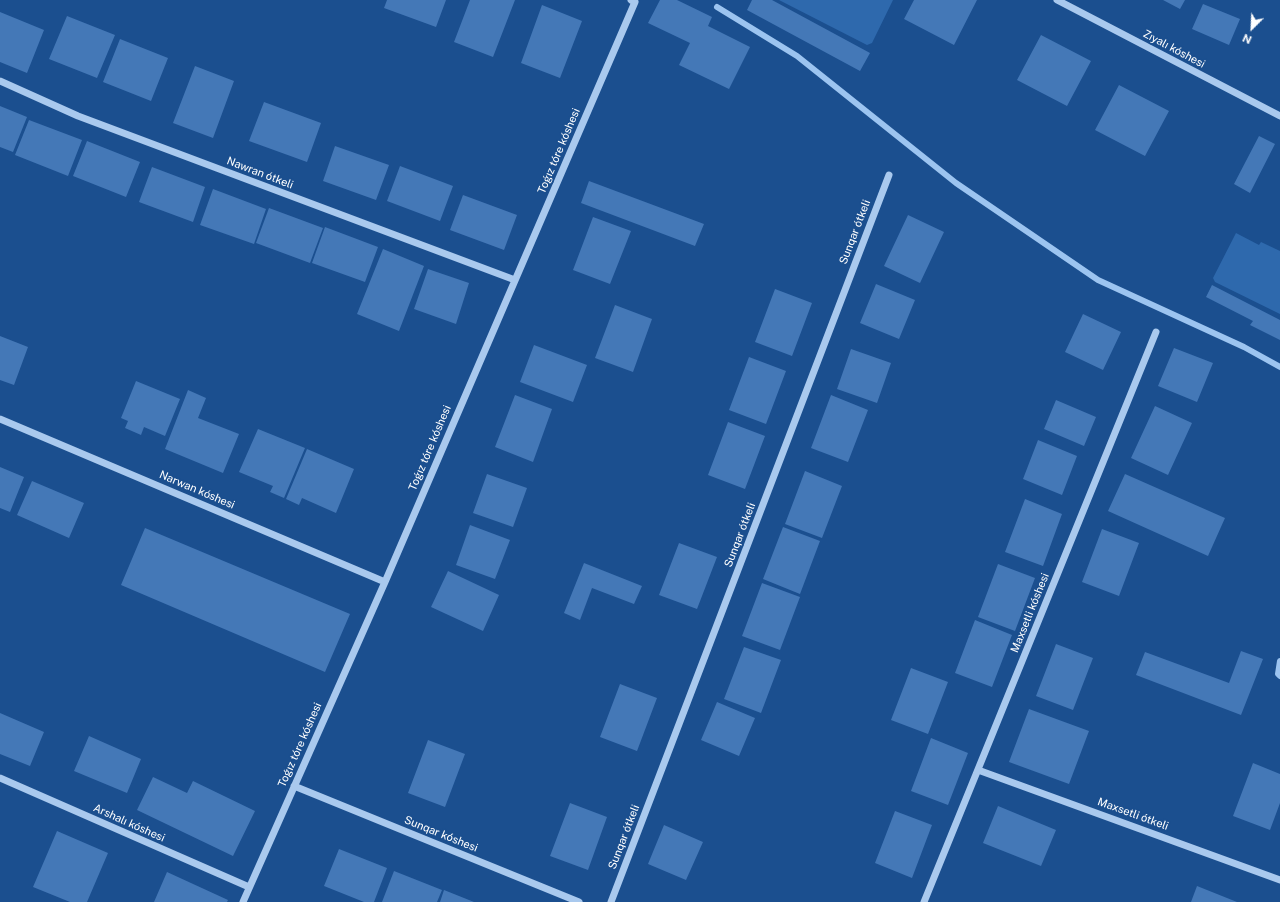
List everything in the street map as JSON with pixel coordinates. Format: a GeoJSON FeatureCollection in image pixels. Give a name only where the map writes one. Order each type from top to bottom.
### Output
{"type":"FeatureCollection","features":[{"type":"Feature","properties":{"kind":"street","name":"Zıyalı kóshesi"},"geometry":{"type":"LineString","coordinates":[[1057,0],[1280,116]]}},
{"type":"Feature","properties":{"kind":"street","name":"Toǵız tóre kóshesi"},"geometry":{"type":"LineString","coordinates":[[243,902],[385,582],[633,1]]}},
{"type":"Feature","properties":{"kind":"street","name":"Nawran ótkeli"},"geometry":{"type":"LineString","coordinates":[[0,81],[78,116],[515,280]]}},
{"type":"Feature","properties":{"kind":"street","name":"Sunqar ótkeli"},"geometry":{"type":"LineString","coordinates":[[611,902],[889,175]]}},
{"type":"Feature","properties":{"kind":"street","name":"Maxsetli kóshesi"},"geometry":{"type":"LineString","coordinates":[[924,902],[1156,332]]}},
{"type":"Feature","properties":{"kind":"street","name":"Narwan kóshesi"},"geometry":{"type":"LineString","coordinates":[[0,418],[385,582]]}},
{"type":"Feature","properties":{"kind":"street","name":"Maxsetli ótkeli"},"geometry":{"type":"LineString","coordinates":[[978,770],[1280,880]]}},
{"type":"Feature","properties":{"kind":"street","name":"Arshalı kóshesi"},"geometry":{"type":"LineString","coordinates":[[0,778],[249,887]]}},
{"type":"Feature","properties":{"kind":"street","name":"Sunqar kóshesi"},"geometry":{"type":"LineString","coordinates":[[294,786],[579,902]]}},
{"type":"Feature","properties":{"kind":"shaded area"},"geometry":{"type":"Polygon","coordinates":[[[779,0],[893,0],[872,43],[867,45],[779,0]]]}},
{"type":"Feature","properties":{"kind":"shaded area"},"geometry":{"type":"Polygon","coordinates":[[[1236,233],[1259,245],[1261,242],[1280,251],[1280,314],[1215,282],[1213,278],[1236,233]]]}},
{"type":"Feature","properties":{"kind":"building"},"geometry":{"type":"Polygon","coordinates":[[[387,0],[446,0],[436,27],[384,8],[387,0]]]}},
{"type":"Feature","properties":{"kind":"building"},"geometry":{"type":"Polygon","coordinates":[[[470,0],[515,0],[493,57],[454,42],[470,0]]]}},
{"type":"Feature","properties":{"kind":"building"},"geometry":{"type":"Polygon","coordinates":[[[660,0],[677,0],[712,17],[708,26],[750,47],[729,89],[679,65],[690,43],[648,23],[660,0]]]}},
{"type":"Feature","properties":{"kind":"building"},"geometry":{"type":"Polygon","coordinates":[[[752,0],[772,0],[870,53],[860,71],[747,10],[752,0]]]}},
{"type":"Feature","properties":{"kind":"building"},"geometry":{"type":"Polygon","coordinates":[[[914,0],[977,0],[954,45],[904,19],[914,0]]]}},
{"type":"Feature","properties":{"kind":"building"},"geometry":{"type":"Polygon","coordinates":[[[1163,0],[1185,0],[1180,9],[1163,0]]]}},
{"type":"Feature","properties":{"kind":"building"},"geometry":{"type":"Polygon","coordinates":[[[1203,4],[1240,19],[1229,45],[1192,29],[1203,4]]]}},
{"type":"Feature","properties":{"kind":"building"},"geometry":{"type":"Polygon","coordinates":[[[542,5],[582,21],[560,78],[521,63],[542,5]]]}},
{"type":"Feature","properties":{"kind":"building"},"geometry":{"type":"Polygon","coordinates":[[[0,12],[44,30],[27,73],[0,62],[0,12]]]}},
{"type":"Feature","properties":{"kind":"building"},"geometry":{"type":"Polygon","coordinates":[[[67,16],[115,35],[97,78],[49,59],[67,16]]]}},
{"type":"Feature","properties":{"kind":"building"},"geometry":{"type":"Polygon","coordinates":[[[1041,35],[1091,61],[1067,106],[1017,80],[1041,35]]]}},
{"type":"Feature","properties":{"kind":"building"},"geometry":{"type":"Polygon","coordinates":[[[120,39],[168,58],[151,101],[103,82],[120,39]]]}},
{"type":"Feature","properties":{"kind":"building"},"geometry":{"type":"Polygon","coordinates":[[[195,66],[234,81],[213,138],[173,123],[195,66]]]}},
{"type":"Feature","properties":{"kind":"building"},"geometry":{"type":"Polygon","coordinates":[[[1119,85],[1169,111],[1145,156],[1095,130],[1119,85]]]}},
{"type":"Feature","properties":{"kind":"building"},"geometry":{"type":"Polygon","coordinates":[[[264,102],[321,123],[307,162],[249,141],[264,102]]]}},
{"type":"Feature","properties":{"kind":"building"},"geometry":{"type":"Polygon","coordinates":[[[0,106],[27,117],[13,152],[0,147],[0,106]]]}},
{"type":"Feature","properties":{"kind":"building"},"geometry":{"type":"Polygon","coordinates":[[[29,120],[82,140],[68,176],[15,155],[29,120]]]}},
{"type":"Feature","properties":{"kind":"building"},"geometry":{"type":"Polygon","coordinates":[[[1259,136],[1275,144],[1250,193],[1234,184],[1259,136]]]}},
{"type":"Feature","properties":{"kind":"building"},"geometry":{"type":"Polygon","coordinates":[[[87,141],[140,162],[126,197],[73,176],[87,141]]]}},
{"type":"Feature","properties":{"kind":"building"},"geometry":{"type":"Polygon","coordinates":[[[335,146],[389,165],[376,200],[323,181],[335,146]]]}},
{"type":"Feature","properties":{"kind":"building"},"geometry":{"type":"Polygon","coordinates":[[[400,166],[453,186],[440,221],[387,201],[400,166]]]}},
{"type":"Feature","properties":{"kind":"building"},"geometry":{"type":"Polygon","coordinates":[[[152,167],[205,187],[193,222],[139,202],[152,167]]]}},
{"type":"Feature","properties":{"kind":"building"},"geometry":{"type":"Polygon","coordinates":[[[589,181],[704,224],[695,246],[581,203],[589,181]]]}},
{"type":"Feature","properties":{"kind":"building"},"geometry":{"type":"Polygon","coordinates":[[[213,189],[266,209],[254,244],[200,225],[213,189]]]}},
{"type":"Feature","properties":{"kind":"building"},"geometry":{"type":"Polygon","coordinates":[[[463,195],[517,215],[504,250],[450,230],[463,195]]]}},
{"type":"Feature","properties":{"kind":"building"},"geometry":{"type":"Polygon","coordinates":[[[269,208],[323,228],[310,263],[256,243],[269,208]]]}},
{"type":"Feature","properties":{"kind":"building"},"geometry":{"type":"Polygon","coordinates":[[[908,215],[944,232],[920,283],[884,266],[908,215]]]}},
{"type":"Feature","properties":{"kind":"building"},"geometry":{"type":"Polygon","coordinates":[[[593,217],[631,231],[610,284],[573,270],[593,217]]]}},
{"type":"Feature","properties":{"kind":"building"},"geometry":{"type":"Polygon","coordinates":[[[325,227],[378,247],[365,282],[312,263],[325,227]]]}},
{"type":"Feature","properties":{"kind":"building"},"geometry":{"type":"Polygon","coordinates":[[[383,249],[424,266],[399,331],[357,314],[383,249]]]}},
{"type":"Feature","properties":{"kind":"building"},"geometry":{"type":"Polygon","coordinates":[[[428,269],[469,283],[456,324],[414,309],[428,269]]]}},
{"type":"Feature","properties":{"kind":"building"},"geometry":{"type":"Polygon","coordinates":[[[876,284],[915,300],[899,339],[860,323],[876,284]]]}},
{"type":"Feature","properties":{"kind":"building"},"geometry":{"type":"Polygon","coordinates":[[[1212,285],[1280,320],[1280,340],[1250,325],[1253,321],[1206,297],[1212,285]]]}},
{"type":"Feature","properties":{"kind":"building"},"geometry":{"type":"Polygon","coordinates":[[[775,289],[812,303],[792,356],[755,342],[775,289]]]}},
{"type":"Feature","properties":{"kind":"building"},"geometry":{"type":"Polygon","coordinates":[[[615,305],[652,319],[633,372],[595,358],[615,305]]]}},
{"type":"Feature","properties":{"kind":"building"},"geometry":{"type":"Polygon","coordinates":[[[1083,314],[1121,332],[1103,370],[1065,352],[1083,314]]]}},
{"type":"Feature","properties":{"kind":"building"},"geometry":{"type":"Polygon","coordinates":[[[0,336],[28,347],[14,385],[0,380],[0,336]]]}},
{"type":"Feature","properties":{"kind":"building"},"geometry":{"type":"Polygon","coordinates":[[[534,345],[587,365],[573,402],[520,382],[534,345]]]}},
{"type":"Feature","properties":{"kind":"building"},"geometry":{"type":"Polygon","coordinates":[[[1174,348],[1213,363],[1197,402],[1158,386],[1174,348]]]}},
{"type":"Feature","properties":{"kind":"building"},"geometry":{"type":"Polygon","coordinates":[[[851,349],[891,363],[877,403],[837,389],[851,349]]]}},
{"type":"Feature","properties":{"kind":"building"},"geometry":{"type":"Polygon","coordinates":[[[749,357],[786,371],[766,424],[729,410],[749,357]]]}},
{"type":"Feature","properties":{"kind":"building"},"geometry":{"type":"Polygon","coordinates":[[[136,381],[180,399],[165,436],[144,427],[141,435],[125,428],[128,421],[121,418],[136,381]]]}},
{"type":"Feature","properties":{"kind":"building"},"geometry":{"type":"Polygon","coordinates":[[[188,390],[206,398],[198,418],[239,434],[223,473],[165,449],[188,390]]]}},
{"type":"Feature","properties":{"kind":"building"},"geometry":{"type":"Polygon","coordinates":[[[515,395],[552,409],[533,462],[495,447],[515,395]]]}},
{"type":"Feature","properties":{"kind":"building"},"geometry":{"type":"Polygon","coordinates":[[[831,395],[868,410],[848,462],[811,448],[831,395]]]}},
{"type":"Feature","properties":{"kind":"building"},"geometry":{"type":"Polygon","coordinates":[[[1056,400],[1096,417],[1084,446],[1044,429],[1056,400]]]}},
{"type":"Feature","properties":{"kind":"building"},"geometry":{"type":"Polygon","coordinates":[[[1155,406],[1192,423],[1168,475],[1131,458],[1155,406]]]}},
{"type":"Feature","properties":{"kind":"building"},"geometry":{"type":"Polygon","coordinates":[[[728,422],[765,436],[745,489],[708,475],[728,422]]]}},
{"type":"Feature","properties":{"kind":"building"},"geometry":{"type":"Polygon","coordinates":[[[258,429],[305,448],[284,498],[270,492],[273,486],[239,472],[258,429]]]}},
{"type":"Feature","properties":{"kind":"building"},"geometry":{"type":"Polygon","coordinates":[[[1038,440],[1077,456],[1062,495],[1023,479],[1038,440]]]}},
{"type":"Feature","properties":{"kind":"building"},"geometry":{"type":"Polygon","coordinates":[[[307,449],[354,469],[336,513],[302,498],[299,505],[286,499],[307,449]]]}},
{"type":"Feature","properties":{"kind":"building"},"geometry":{"type":"Polygon","coordinates":[[[0,467],[24,477],[10,512],[0,508],[0,467]]]}},
{"type":"Feature","properties":{"kind":"building"},"geometry":{"type":"Polygon","coordinates":[[[805,471],[842,486],[822,538],[785,524],[805,471]]]}},
{"type":"Feature","properties":{"kind":"building"},"geometry":{"type":"Polygon","coordinates":[[[487,474],[527,488],[513,527],[473,513],[487,474]]]}},
{"type":"Feature","properties":{"kind":"building"},"geometry":{"type":"Polygon","coordinates":[[[1125,474],[1225,518],[1208,556],[1108,511],[1125,474]]]}},
{"type":"Feature","properties":{"kind":"building"},"geometry":{"type":"Polygon","coordinates":[[[32,481],[84,503],[69,538],[17,515],[32,481]]]}},
{"type":"Feature","properties":{"kind":"building"},"geometry":{"type":"Polygon","coordinates":[[[1025,499],[1062,514],[1043,566],[1005,552],[1025,499]]]}},
{"type":"Feature","properties":{"kind":"building"},"geometry":{"type":"Polygon","coordinates":[[[470,525],[510,540],[495,579],[456,565],[470,525]]]}},
{"type":"Feature","properties":{"kind":"building"},"geometry":{"type":"Polygon","coordinates":[[[783,527],[820,541],[800,594],[763,579],[783,527]]]}},
{"type":"Feature","properties":{"kind":"building"},"geometry":{"type":"Polygon","coordinates":[[[145,528],[350,614],[325,672],[121,585],[145,528]]]}},
{"type":"Feature","properties":{"kind":"building"},"geometry":{"type":"Polygon","coordinates":[[[1102,529],[1139,543],[1119,596],[1082,582],[1102,529]]]}},
{"type":"Feature","properties":{"kind":"building"},"geometry":{"type":"Polygon","coordinates":[[[679,543],[717,557],[697,609],[659,595],[679,543]]]}},
{"type":"Feature","properties":{"kind":"building"},"geometry":{"type":"Polygon","coordinates":[[[584,563],[642,586],[634,604],[592,588],[580,620],[564,613],[584,563]]]}},
{"type":"Feature","properties":{"kind":"building"},"geometry":{"type":"Polygon","coordinates":[[[998,564],[1035,578],[1015,631],[978,617],[998,564]]]}},
{"type":"Feature","properties":{"kind":"building"},"geometry":{"type":"Polygon","coordinates":[[[448,571],[499,595],[483,631],[431,607],[448,571]]]}},
{"type":"Feature","properties":{"kind":"building"},"geometry":{"type":"Polygon","coordinates":[[[762,583],[800,597],[780,650],[742,636],[762,583]]]}},
{"type":"Feature","properties":{"kind":"building"},"geometry":{"type":"Polygon","coordinates":[[[975,620],[1012,635],[992,687],[955,673],[975,620]]]}},
{"type":"Feature","properties":{"kind":"building"},"geometry":{"type":"Polygon","coordinates":[[[1056,644],[1093,658],[1073,710],[1036,696],[1056,644]]]}},
{"type":"Feature","properties":{"kind":"building"},"geometry":{"type":"Polygon","coordinates":[[[744,647],[781,660],[761,713],[724,699],[744,647]]]}},
{"type":"Feature","properties":{"kind":"building"},"geometry":{"type":"Polygon","coordinates":[[[1241,651],[1263,659],[1241,715],[1136,675],[1145,652],[1229,683],[1241,651]]]}},
{"type":"Feature","properties":{"kind":"building"},"geometry":{"type":"Polygon","coordinates":[[[911,668],[948,682],[928,734],[891,720],[911,668]]]}},
{"type":"Feature","properties":{"kind":"building"},"geometry":{"type":"Polygon","coordinates":[[[620,684],[657,698],[637,751],[600,737],[620,684]]]}},
{"type":"Feature","properties":{"kind":"building"},"geometry":{"type":"Polygon","coordinates":[[[717,702],[755,718],[739,756],[701,740],[717,702]]]}},
{"type":"Feature","properties":{"kind":"building"},"geometry":{"type":"Polygon","coordinates":[[[1029,709],[1089,731],[1069,784],[1009,762],[1029,709]]]}},
{"type":"Feature","properties":{"kind":"building"},"geometry":{"type":"Polygon","coordinates":[[[0,713],[44,732],[30,766],[0,754],[0,713]]]}},
{"type":"Feature","properties":{"kind":"building"},"geometry":{"type":"Polygon","coordinates":[[[89,736],[141,759],[127,793],[74,771],[89,736]]]}},
{"type":"Feature","properties":{"kind":"building"},"geometry":{"type":"Polygon","coordinates":[[[931,738],[968,753],[948,805],[911,791],[931,738]]]}},
{"type":"Feature","properties":{"kind":"building"},"geometry":{"type":"Polygon","coordinates":[[[428,740],[465,754],[445,807],[408,793],[428,740]]]}},
{"type":"Feature","properties":{"kind":"building"},"geometry":{"type":"Polygon","coordinates":[[[1253,763],[1280,774],[1280,803],[1270,830],[1233,816],[1253,763]]]}},
{"type":"Feature","properties":{"kind":"building"},"geometry":{"type":"Polygon","coordinates":[[[153,777],[187,793],[193,781],[255,811],[233,856],[137,810],[153,777]]]}},
{"type":"Feature","properties":{"kind":"building"},"geometry":{"type":"Polygon","coordinates":[[[570,803],[607,817],[588,870],[550,856],[570,803]]]}},
{"type":"Feature","properties":{"kind":"building"},"geometry":{"type":"Polygon","coordinates":[[[998,806],[1056,830],[1041,866],[983,843],[998,806]]]}},
{"type":"Feature","properties":{"kind":"building"},"geometry":{"type":"Polygon","coordinates":[[[895,811],[932,825],[912,878],[875,863],[895,811]]]}},
{"type":"Feature","properties":{"kind":"building"},"geometry":{"type":"Polygon","coordinates":[[[664,825],[703,842],[686,880],[648,864],[664,825]]]}},
{"type":"Feature","properties":{"kind":"building"},"geometry":{"type":"Polygon","coordinates":[[[57,831],[108,853],[87,902],[70,902],[33,887],[57,831]]]}},
{"type":"Feature","properties":{"kind":"building"},"geometry":{"type":"Polygon","coordinates":[[[339,849],[387,868],[374,902],[364,902],[324,886],[339,849]]]}},
{"type":"Feature","properties":{"kind":"building"},"geometry":{"type":"Polygon","coordinates":[[[394,871],[442,890],[437,902],[382,902],[394,871]]]}},
{"type":"Feature","properties":{"kind":"building"},"geometry":{"type":"Polygon","coordinates":[[[167,872],[228,900],[227,902],[154,902],[167,872]]]}},
{"type":"Feature","properties":{"kind":"building"},"geometry":{"type":"Polygon","coordinates":[[[1197,886],[1237,902],[1191,902],[1197,886]]]}},
{"type":"Feature","properties":{"kind":"building"},"geometry":{"type":"Polygon","coordinates":[[[444,890],[474,902],[440,902],[444,890]]]}},
{"type":"Feature","properties":{"kind":"waterway"},"geometry":{"type":"LineString","coordinates":[[717,7],[797,56],[956,183],[1098,280],[1244,347],[1280,367]]}},
{"type":"Feature","properties":{"kind":"waterway"},"geometry":{"type":"LineString","coordinates":[[1280,661],[1278,674],[1280,676]]}}]}
